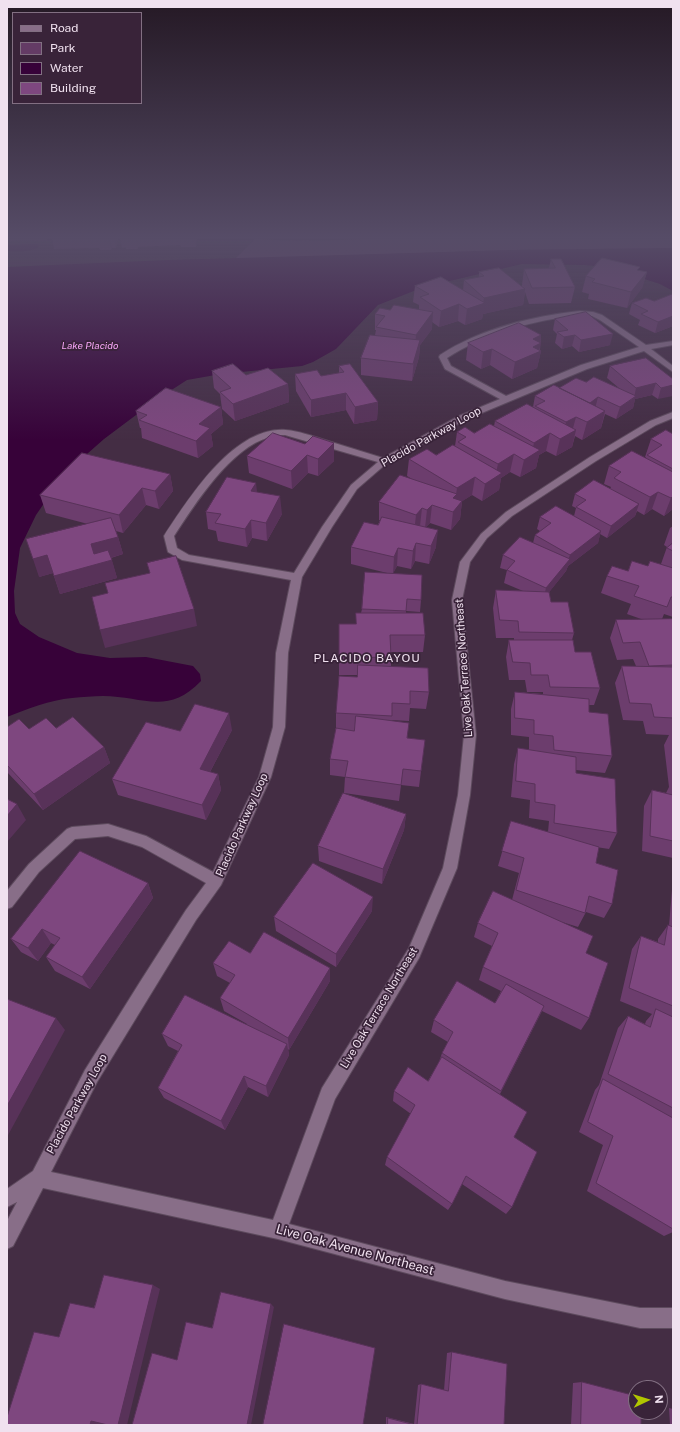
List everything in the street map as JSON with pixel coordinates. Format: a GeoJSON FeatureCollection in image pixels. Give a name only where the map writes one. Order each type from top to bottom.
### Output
{"type":"FeatureCollection","features":[{"type":"Feature","properties":{"kind":"street"},"geometry":{"type":"LineString","coordinates":[[505,399],[448,367],[443,356],[450,350],[500,331],[576,313],[594,314],[645,348],[673,370]]}},
{"type":"Feature","properties":{"kind":"street","name":"Placido Parkway Loop"},"geometry":{"type":"LineString","coordinates":[[7,1240],[37,1178],[91,1076],[191,915],[216,881],[265,777],[277,734],[281,704],[282,653],[297,577],[326,527],[354,487],[384,461],[462,418],[584,367],[645,348],[673,343]]}},
{"type":"Feature","properties":{"kind":"street","name":"Live Oak Terrace Northeast"},"geometry":{"type":"LineString","coordinates":[[278,1230],[328,1094],[414,953],[450,868],[464,795],[470,735],[457,600],[465,562],[484,536],[509,514],[593,459],[653,423],[673,415]]}},
{"type":"Feature","properties":{"kind":"street"},"geometry":{"type":"LineString","coordinates":[[297,577],[186,558],[172,550],[169,536],[186,509],[210,478],[230,458],[256,438],[284,432],[299,434],[384,461]]}},
{"type":"Feature","properties":{"kind":"street"},"geometry":{"type":"LineString","coordinates":[[7,902],[34,868],[72,833],[108,830],[138,840],[216,881]]}},
{"type":"Feature","properties":{"kind":"street"},"geometry":{"type":"LineString","coordinates":[[7,1198],[16,1194],[37,1178]]}},
{"type":"Feature","properties":{"kind":"street","name":"Live Oak Avenue Northeast"},"geometry":{"type":"LineString","coordinates":[[37,1178],[278,1230],[505,1290],[640,1318],[673,1318]]}},
{"type":"Feature","properties":{"kind":"water","name":"Lake Placido"},"geometry":{"type":"Polygon","coordinates":[[[7,306],[377,306],[336,349],[313,362],[302,366],[221,374],[187,380],[156,400],[104,439],[70,469],[58,483],[36,515],[20,548],[14,591],[15,613],[20,624],[39,637],[77,653],[110,658],[146,657],[193,666],[200,674],[201,681],[189,692],[177,698],[166,701],[154,702],[117,697],[91,696],[64,699],[47,703],[7,717],[7,306]]]}},
{"type":"Feature","properties":{"kind":"building"},"geometry":{"type":"Polygon","coordinates":[[[393,306],[399,306],[433,312],[416,335],[376,327],[385,316],[375,314],[380,308],[390,310],[393,306]]]}},
{"type":"Feature","properties":{"kind":"building"},"geometry":{"type":"Polygon","coordinates":[[[433,306],[454,306],[441,311],[433,306]]]}},
{"type":"Feature","properties":{"kind":"building"},"geometry":{"type":"Polygon","coordinates":[[[462,306],[477,306],[467,309],[462,306]]]}},
{"type":"Feature","properties":{"kind":"building"},"geometry":{"type":"Polygon","coordinates":[[[638,306],[673,306],[673,316],[658,322],[641,314],[648,311],[638,306]]]}},
{"type":"Feature","properties":{"kind":"building"},"geometry":{"type":"Polygon","coordinates":[[[586,312],[613,334],[581,340],[575,335],[564,337],[557,332],[568,330],[555,319],[586,312]]]}},
{"type":"Feature","properties":{"kind":"building"},"geometry":{"type":"Polygon","coordinates":[[[519,323],[541,335],[533,339],[541,343],[533,347],[541,351],[515,362],[492,349],[483,352],[468,343],[519,323]]]}},
{"type":"Feature","properties":{"kind":"building"},"geometry":{"type":"Polygon","coordinates":[[[370,335],[420,340],[413,364],[361,358],[370,335]]]}},
{"type":"Feature","properties":{"kind":"building"},"geometry":{"type":"Polygon","coordinates":[[[646,358],[673,379],[673,385],[661,388],[656,383],[636,388],[610,366],[646,358]]]}},
{"type":"Feature","properties":{"kind":"building"},"geometry":{"type":"Polygon","coordinates":[[[233,364],[246,375],[268,368],[288,384],[233,404],[220,392],[231,388],[212,371],[233,364]]]}},
{"type":"Feature","properties":{"kind":"building"},"geometry":{"type":"Polygon","coordinates":[[[350,364],[378,402],[355,407],[346,393],[311,400],[295,374],[317,370],[321,376],[344,372],[339,366],[350,364]]]}},
{"type":"Feature","properties":{"kind":"building"},"geometry":{"type":"Polygon","coordinates":[[[594,377],[636,396],[620,407],[598,397],[590,403],[559,388],[576,378],[586,382],[594,377]]]}},
{"type":"Feature","properties":{"kind":"building"},"geometry":{"type":"Polygon","coordinates":[[[554,385],[605,411],[587,422],[576,417],[566,422],[535,406],[545,401],[535,396],[554,385]]]}},
{"type":"Feature","properties":{"kind":"building"},"geometry":{"type":"Polygon","coordinates":[[[166,388],[221,407],[199,424],[210,428],[196,441],[139,420],[147,415],[136,411],[166,388]]]}},
{"type":"Feature","properties":{"kind":"building"},"geometry":{"type":"Polygon","coordinates":[[[527,404],[576,430],[560,439],[550,433],[534,443],[495,421],[527,404]]]}},
{"type":"Feature","properties":{"kind":"building"},"geometry":{"type":"Polygon","coordinates":[[[490,424],[540,450],[524,460],[514,454],[498,464],[458,442],[466,437],[457,432],[465,427],[474,433],[490,424]]]}},
{"type":"Feature","properties":{"kind":"building"},"geometry":{"type":"Polygon","coordinates":[[[666,430],[673,434],[673,469],[647,455],[662,445],[651,439],[666,430]]]}},
{"type":"Feature","properties":{"kind":"building"},"geometry":{"type":"Polygon","coordinates":[[[273,433],[305,444],[313,436],[334,443],[318,459],[307,455],[291,471],[247,456],[273,433]]]}},
{"type":"Feature","properties":{"kind":"building"},"geometry":{"type":"Polygon","coordinates":[[[453,445],[502,473],[485,484],[475,477],[457,488],[409,459],[427,449],[436,455],[453,445]]]}},
{"type":"Feature","properties":{"kind":"building"},"geometry":{"type":"Polygon","coordinates":[[[632,451],[673,472],[673,496],[671,498],[658,492],[650,497],[614,478],[621,472],[609,466],[632,451]]]}},
{"type":"Feature","properties":{"kind":"building"},"geometry":{"type":"Polygon","coordinates":[[[82,453],[170,474],[155,491],[142,488],[119,515],[40,495],[82,453]]]}},
{"type":"Feature","properties":{"kind":"building"},"geometry":{"type":"Polygon","coordinates":[[[400,475],[457,494],[453,498],[462,501],[453,512],[432,505],[427,510],[422,508],[416,515],[379,502],[400,475]]]}},
{"type":"Feature","properties":{"kind":"building"},"geometry":{"type":"Polygon","coordinates":[[[227,477],[256,483],[251,491],[280,496],[266,523],[251,520],[245,529],[215,523],[221,514],[206,512],[227,477]]]}},
{"type":"Feature","properties":{"kind":"building"},"geometry":{"type":"Polygon","coordinates":[[[594,480],[639,504],[611,526],[576,507],[586,500],[575,494],[594,480]]]}},
{"type":"Feature","properties":{"kind":"building"},"geometry":{"type":"Polygon","coordinates":[[[556,506],[601,531],[570,555],[535,535],[551,523],[540,517],[556,506]]]}},
{"type":"Feature","properties":{"kind":"building"},"geometry":{"type":"Polygon","coordinates":[[[382,517],[438,530],[431,546],[416,543],[413,551],[398,548],[394,557],[351,547],[364,522],[378,525],[382,517]]]}},
{"type":"Feature","properties":{"kind":"building"},"geometry":{"type":"Polygon","coordinates":[[[111,518],[118,537],[91,544],[94,554],[108,550],[112,560],[54,576],[47,555],[33,559],[26,539],[111,518]]]}},
{"type":"Feature","properties":{"kind":"building"},"geometry":{"type":"Polygon","coordinates":[[[520,537],[570,559],[546,588],[507,570],[515,561],[503,555],[520,537]]]}},
{"type":"Feature","properties":{"kind":"building"},"geometry":{"type":"Polygon","coordinates":[[[673,543],[673,551],[667,548],[673,543]]]}},
{"type":"Feature","properties":{"kind":"building"},"geometry":{"type":"Polygon","coordinates":[[[176,556],[194,609],[100,630],[92,597],[108,593],[105,583],[150,573],[147,563],[176,556]]]}},
{"type":"Feature","properties":{"kind":"building"},"geometry":{"type":"Polygon","coordinates":[[[632,561],[648,566],[650,561],[673,568],[673,597],[671,597],[667,607],[634,596],[639,586],[607,576],[612,566],[628,571],[632,561]]]}},
{"type":"Feature","properties":{"kind":"building"},"geometry":{"type":"Polygon","coordinates":[[[365,572],[422,575],[421,600],[407,599],[406,611],[362,609],[365,572]]]}},
{"type":"Feature","properties":{"kind":"building"},"geometry":{"type":"Polygon","coordinates":[[[496,590],[549,592],[551,602],[568,602],[574,633],[519,632],[518,621],[500,620],[496,590]]]}},
{"type":"Feature","properties":{"kind":"building"},"geometry":{"type":"Polygon","coordinates":[[[356,613],[423,613],[425,635],[390,635],[391,657],[339,658],[339,624],[356,624],[356,613]]]}},
{"type":"Feature","properties":{"kind":"building"},"geometry":{"type":"Polygon","coordinates":[[[673,619],[673,665],[649,666],[640,642],[623,643],[616,620],[673,619]]]}},
{"type":"Feature","properties":{"kind":"building"},"geometry":{"type":"Polygon","coordinates":[[[509,640],[573,640],[575,652],[591,652],[600,688],[550,687],[548,675],[531,675],[530,663],[513,662],[509,640]]]}},
{"type":"Feature","properties":{"kind":"building"},"geometry":{"type":"Polygon","coordinates":[[[358,665],[428,668],[429,692],[410,691],[410,704],[392,703],[392,716],[336,713],[339,676],[357,677],[358,665]]]}},
{"type":"Feature","properties":{"kind":"building"},"geometry":{"type":"Polygon","coordinates":[[[622,666],[673,667],[673,718],[654,717],[651,704],[630,703],[622,666]]]}},
{"type":"Feature","properties":{"kind":"building"},"geometry":{"type":"Polygon","coordinates":[[[515,692],[589,699],[589,712],[608,714],[612,756],[554,750],[553,736],[534,734],[534,720],[515,718],[515,692]]]}},
{"type":"Feature","properties":{"kind":"building"},"geometry":{"type":"Polygon","coordinates":[[[195,704],[229,713],[200,769],[218,774],[202,805],[112,779],[146,722],[180,731],[195,704]]]}},
{"type":"Feature","properties":{"kind":"building"},"geometry":{"type":"Polygon","coordinates":[[[356,716],[409,723],[407,738],[425,740],[421,771],[403,769],[401,785],[345,777],[348,761],[330,759],[336,728],[354,731],[356,716]]]}},
{"type":"Feature","properties":{"kind":"building"},"geometry":{"type":"Polygon","coordinates":[[[73,717],[104,747],[34,794],[7,765],[7,727],[19,719],[29,729],[46,718],[56,728],[73,717]]]}},
{"type":"Feature","properties":{"kind":"building"},"geometry":{"type":"Polygon","coordinates":[[[518,748],[576,757],[576,773],[615,779],[617,833],[554,823],[555,805],[535,802],[535,784],[516,781],[518,748]]]}},
{"type":"Feature","properties":{"kind":"building"},"geometry":{"type":"Polygon","coordinates":[[[652,790],[673,795],[673,841],[650,836],[652,790]]]}},
{"type":"Feature","properties":{"kind":"building"},"geometry":{"type":"Polygon","coordinates":[[[343,793],[406,814],[383,869],[318,846],[343,793]]]}},
{"type":"Feature","properties":{"kind":"building"},"geometry":{"type":"Polygon","coordinates":[[[7,799],[17,804],[7,816],[7,799]]]}},
{"type":"Feature","properties":{"kind":"building"},"geometry":{"type":"Polygon","coordinates":[[[511,821],[599,847],[596,863],[618,870],[612,904],[589,896],[585,913],[516,890],[524,858],[502,851],[511,821]]]}},
{"type":"Feature","properties":{"kind":"building"},"geometry":{"type":"Polygon","coordinates":[[[80,851],[148,883],[82,977],[46,957],[60,938],[42,929],[28,948],[11,939],[80,851]]]}},
{"type":"Feature","properties":{"kind":"building"},"geometry":{"type":"Polygon","coordinates":[[[313,863],[373,897],[336,954],[274,917],[313,863]]]}},
{"type":"Feature","properties":{"kind":"building"},"geometry":{"type":"Polygon","coordinates":[[[493,891],[593,936],[586,953],[608,963],[589,1018],[483,967],[498,933],[478,923],[493,891]]]}},
{"type":"Feature","properties":{"kind":"building"},"geometry":{"type":"Polygon","coordinates":[[[668,925],[673,927],[673,1006],[629,988],[641,936],[664,945],[668,925]]]}},
{"type":"Feature","properties":{"kind":"building"},"geometry":{"type":"Polygon","coordinates":[[[264,932],[330,968],[288,1038],[220,998],[235,975],[213,963],[229,941],[250,953],[264,932]]]}},
{"type":"Feature","properties":{"kind":"building"},"geometry":{"type":"Polygon","coordinates":[[[457,981],[495,1003],[506,984],[544,1006],[501,1091],[442,1053],[453,1032],[434,1020],[457,981]]]}},
{"type":"Feature","properties":{"kind":"building"},"geometry":{"type":"Polygon","coordinates":[[[185,995],[287,1044],[266,1086],[244,1076],[221,1121],[158,1088],[182,1045],[162,1034],[185,995]]]}},
{"type":"Feature","properties":{"kind":"building"},"geometry":{"type":"Polygon","coordinates":[[[7,999],[56,1018],[7,1106],[7,999]]]}},
{"type":"Feature","properties":{"kind":"building"},"geometry":{"type":"Polygon","coordinates":[[[656,1009],[673,1017],[673,1108],[608,1074],[628,1016],[650,1027],[656,1009]]]}},
{"type":"Feature","properties":{"kind":"building"},"geometry":{"type":"Polygon","coordinates":[[[442,1057],[527,1112],[514,1137],[537,1152],[512,1207],[466,1176],[452,1204],[387,1157],[415,1105],[394,1091],[408,1067],[428,1081],[442,1057]]]}},
{"type":"Feature","properties":{"kind":"building"},"geometry":{"type":"Polygon","coordinates":[[[603,1079],[673,1118],[673,1229],[596,1183],[613,1136],[588,1122],[603,1079]]]}},
{"type":"Feature","properties":{"kind":"building"},"geometry":{"type":"Polygon","coordinates":[[[104,1275],[153,1285],[118,1425],[108,1425],[91,1421],[90,1425],[7,1425],[7,1417],[34,1332],[59,1337],[70,1303],[94,1308],[104,1275]]]}},
{"type":"Feature","properties":{"kind":"building"},"geometry":{"type":"Polygon","coordinates":[[[221,1292],[271,1304],[247,1425],[132,1425],[152,1353],[177,1360],[186,1322],[212,1328],[221,1292]]]}},
{"type":"Feature","properties":{"kind":"building"},"geometry":{"type":"Polygon","coordinates":[[[284,1324],[375,1348],[363,1425],[263,1425],[284,1324]]]}},
{"type":"Feature","properties":{"kind":"building"},"geometry":{"type":"Polygon","coordinates":[[[452,1352],[507,1364],[504,1425],[417,1425],[421,1384],[448,1391],[452,1352]]]}},
{"type":"Feature","properties":{"kind":"building"},"geometry":{"type":"Polygon","coordinates":[[[582,1382],[628,1394],[628,1420],[641,1420],[641,1425],[581,1425],[582,1382]]]}},
{"type":"Feature","properties":{"kind":"building"},"geometry":{"type":"Polygon","coordinates":[[[388,1418],[415,1425],[388,1425],[388,1418]]]}},
{"type":"Feature","properties":{"kind":"district","name":"PLACIDO BAYOU"},"geometry":{"type":"Point","coordinates":[367,658]}}]}
